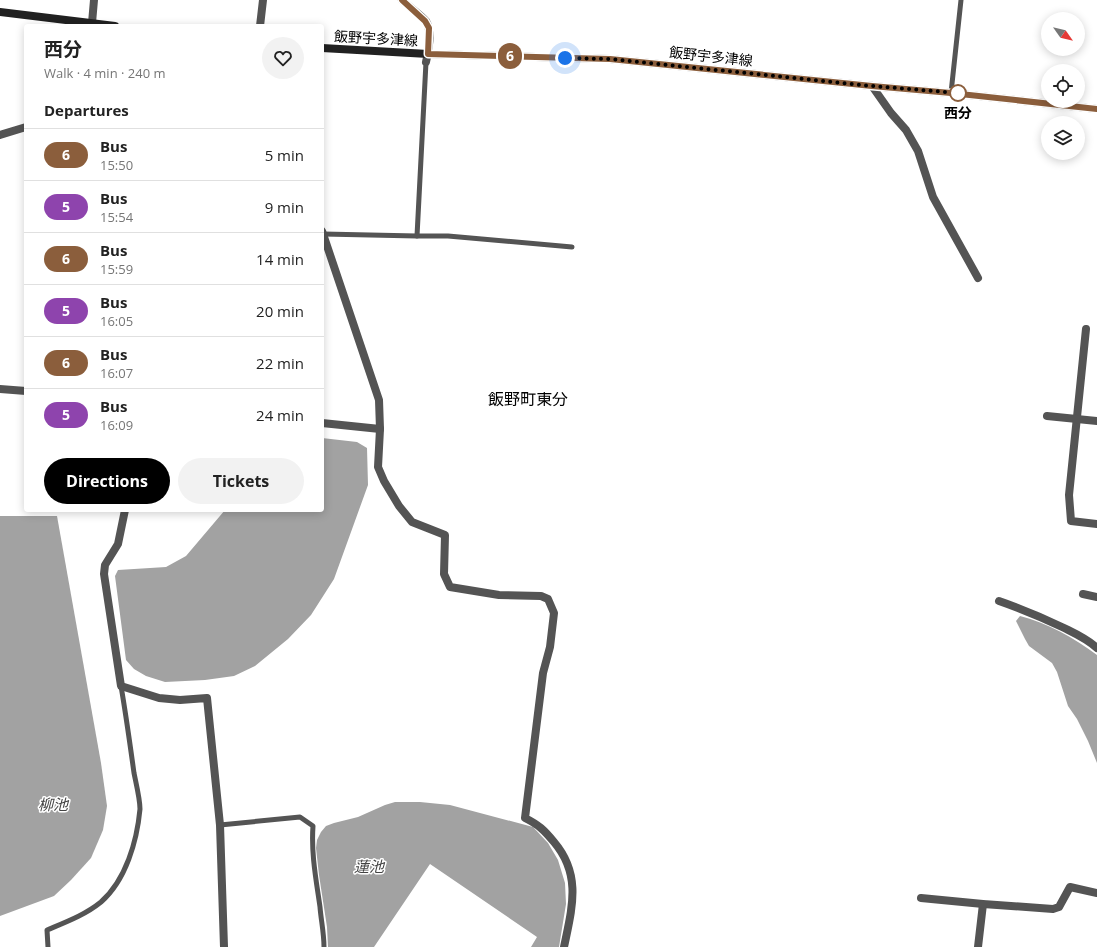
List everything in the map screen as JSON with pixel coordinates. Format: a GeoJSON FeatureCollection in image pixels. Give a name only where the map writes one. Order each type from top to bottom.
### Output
{"type":"FeatureCollection","features":[{"type":"Feature","properties":{"kind":"main road"},"geometry":{"type":"LineString","coordinates":[[0,12],[100,24]]}},
{"type":"Feature","properties":{"kind":"main road","name":"飯野宇多津線"},"geometry":{"type":"LineString","coordinates":[[324,48],[427,58],[610,59],[1097,108]]}},
{"type":"Feature","properties":{"kind":"street"},"geometry":{"type":"LineString","coordinates":[[92,23],[94,0]]}},
{"type":"Feature","properties":{"kind":"street"},"geometry":{"type":"LineString","coordinates":[[260,24],[263,0]]}},
{"type":"Feature","properties":{"kind":"street"},"geometry":{"type":"LineString","coordinates":[[402,0],[425,21],[429,28],[427,58]]}},
{"type":"Feature","properties":{"kind":"street"},"geometry":{"type":"LineString","coordinates":[[872,86],[890,113],[906,130],[918,151],[933,198],[978,278]]}},
{"type":"Feature","properties":{"kind":"street"},"geometry":{"type":"LineString","coordinates":[[0,134],[24,128]]}},
{"type":"Feature","properties":{"kind":"street"},"geometry":{"type":"LineString","coordinates":[[324,239],[379,400],[380,429],[378,467],[384,481],[399,506],[412,522],[446,535],[444,574],[450,587],[499,595],[541,596],[548,599],[554,613],[550,647],[542,679],[525,818],[544,830],[560,849],[569,867],[573,896],[564,947]]}},
{"type":"Feature","properties":{"kind":"street"},"geometry":{"type":"LineString","coordinates":[[1086,329],[1069,495],[1071,521],[1097,524]]}},
{"type":"Feature","properties":{"kind":"street"},"geometry":{"type":"LineString","coordinates":[[0,389],[24,391]]}},
{"type":"Feature","properties":{"kind":"street"},"geometry":{"type":"LineString","coordinates":[[1047,416],[1097,420]]}},
{"type":"Feature","properties":{"kind":"street"},"geometry":{"type":"LineString","coordinates":[[324,423],[380,429]]}},
{"type":"Feature","properties":{"kind":"street"},"geometry":{"type":"LineString","coordinates":[[125,512],[118,544],[105,565],[104,574],[121,686],[159,698],[180,700],[207,698],[220,825],[224,947]]}},
{"type":"Feature","properties":{"kind":"street"},"geometry":{"type":"LineString","coordinates":[[1084,594],[1097,597]]}},
{"type":"Feature","properties":{"kind":"street"},"geometry":{"type":"LineString","coordinates":[[999,601],[1026,610],[1088,640],[1097,648]]}},
{"type":"Feature","properties":{"kind":"street"},"geometry":{"type":"LineString","coordinates":[[921,898],[1053,909],[1059,907],[1070,887],[1097,894]]}},
{"type":"Feature","properties":{"kind":"street"},"geometry":{"type":"LineString","coordinates":[[978,947],[983,904]]}},
{"type":"Feature","properties":{"kind":"lane"},"geometry":{"type":"LineString","coordinates":[[951,93],[961,0]]}},
{"type":"Feature","properties":{"kind":"lane"},"geometry":{"type":"LineString","coordinates":[[417,236],[427,58]]}},
{"type":"Feature","properties":{"kind":"lane"},"geometry":{"type":"LineString","coordinates":[[324,233],[448,236],[572,247]]}},
{"type":"Feature","properties":{"kind":"lane"},"geometry":{"type":"LineString","coordinates":[[48,947],[47,930],[77,918],[109,894],[120,880],[127,864],[135,838],[140,807],[121,686]]}},
{"type":"Feature","properties":{"kind":"lane"},"geometry":{"type":"LineString","coordinates":[[220,825],[300,817],[313,826],[312,840],[314,864],[324,947]]}},
{"type":"Feature","properties":{"kind":"water"},"geometry":{"type":"Polygon","coordinates":[[[324,438],[357,442],[367,448],[368,485],[334,579],[311,615],[288,639],[255,666],[234,676],[205,680],[165,682],[146,676],[134,669],[126,660],[115,576],[118,570],[166,567],[186,556],[223,512],[324,512],[324,438]]]}},
{"type":"Feature","properties":{"kind":"water","name":"柳池"},"geometry":{"type":"Polygon","coordinates":[[[0,516],[57,516],[101,763],[107,806],[103,830],[91,858],[71,880],[54,896],[0,916],[0,516]]]}},
{"type":"Feature","properties":{"kind":"water"},"geometry":{"type":"Polygon","coordinates":[[[1020,616],[1041,623],[1060,632],[1097,655],[1097,763],[1077,719],[1068,706],[1057,672],[1052,663],[1029,646],[1016,621],[1020,616]]]}},
{"type":"Feature","properties":{"kind":"water","name":"蓮池"},"geometry":{"type":"Polygon","coordinates":[[[395,802],[420,802],[450,805],[533,827],[548,843],[558,860],[565,883],[566,904],[559,947],[531,947],[537,937],[430,864],[374,947],[328,947],[327,927],[316,848],[317,840],[326,826],[358,817],[395,802]]]}},
{"type":"Feature","properties":{"kind":"bus line","name":"6"},"geometry":{"type":"LineString","coordinates":[[402,0],[425,21],[429,28],[428,54],[610,59],[1097,109]]}},
{"type":"Feature","properties":{"kind":"place","name":"西分"},"geometry":{"type":"Point","coordinates":[958,93]}},
{"type":"Feature","properties":{"kind":"district","name":"飯野町東分"},"geometry":{"type":"Point","coordinates":[528,399]}},
{"type":"Feature","properties":{"kind":"route"},"geometry":{"type":"LineString","coordinates":[[565,58],[610,59],[872,86],[958,93]]}}]}
